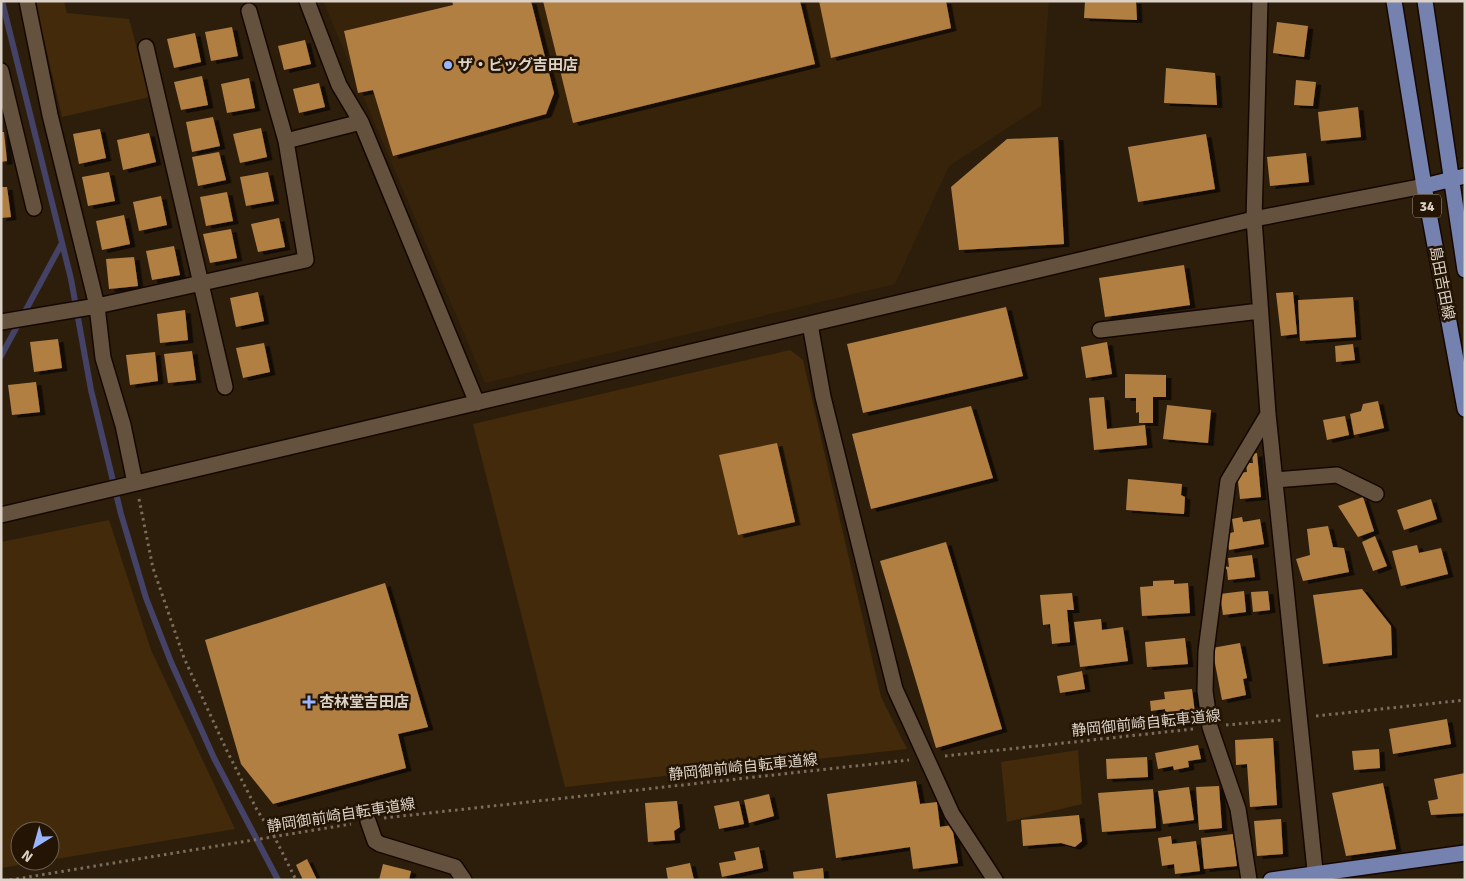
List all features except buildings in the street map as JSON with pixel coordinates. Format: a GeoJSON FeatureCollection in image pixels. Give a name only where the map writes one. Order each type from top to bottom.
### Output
{"type":"FeatureCollection","features":[{"type":"Feature","properties":{"kind":"main road","name":"島田吉田線"},"geometry":{"type":"LineString","coordinates":[[1394,1],[1424,186],[1465,409]]}},
{"type":"Feature","properties":{"kind":"main road","name":"島田吉田線"},"geometry":{"type":"LineString","coordinates":[[1425,1],[1458,177],[1465,270]]}},
{"type":"Feature","properties":{"kind":"main road","name":"34"},"geometry":{"type":"LineString","coordinates":[[1424,186],[1458,177]]}},
{"type":"Feature","properties":{"kind":"main road"},"geometry":{"type":"LineString","coordinates":[[1272,880],[1316,877],[1465,854]]}},
{"type":"Feature","properties":{"kind":"street"},"geometry":{"type":"LineString","coordinates":[[27,1],[103,358],[123,426],[132,484]]}},
{"type":"Feature","properties":{"kind":"street"},"geometry":{"type":"LineString","coordinates":[[307,1],[339,85],[361,122],[477,403]]}},
{"type":"Feature","properties":{"kind":"street"},"geometry":{"type":"LineString","coordinates":[[1260,1],[1254,219],[1268,414],[1316,877]]}},
{"type":"Feature","properties":{"kind":"street"},"geometry":{"type":"LineString","coordinates":[[3,321],[93,307],[306,260],[286,141],[249,11]]}},
{"type":"Feature","properties":{"kind":"street"},"geometry":{"type":"LineString","coordinates":[[146,47],[225,387]]}},
{"type":"Feature","properties":{"kind":"street"},"geometry":{"type":"LineString","coordinates":[[1,70],[34,208]]}},
{"type":"Feature","properties":{"kind":"street"},"geometry":{"type":"LineString","coordinates":[[286,141],[361,122]]}},
{"type":"Feature","properties":{"kind":"street"},"geometry":{"type":"LineString","coordinates":[[1,515],[1254,219],[1424,186]]}},
{"type":"Feature","properties":{"kind":"street"},"geometry":{"type":"LineString","coordinates":[[1100,330],[1260,311]]}},
{"type":"Feature","properties":{"kind":"street"},"geometry":{"type":"LineString","coordinates":[[810,324],[823,397],[895,689],[952,814],[995,880]]}},
{"type":"Feature","properties":{"kind":"street"},"geometry":{"type":"LineString","coordinates":[[1249,880],[1238,810],[1210,727],[1205,691],[1206,651],[1228,481],[1268,414]]}},
{"type":"Feature","properties":{"kind":"street"},"geometry":{"type":"LineString","coordinates":[[1275,480],[1336,475],[1376,494]]}},
{"type":"Feature","properties":{"kind":"street"},"geometry":{"type":"LineString","coordinates":[[368,821],[375,841],[455,867],[464,880]]}},
{"type":"Feature","properties":{"kind":"path"},"geometry":{"type":"LineString","coordinates":[[132,484],[153,568],[184,658],[231,760],[257,810],[274,836],[296,880]]}},
{"type":"Feature","properties":{"kind":"path"},"geometry":{"type":"LineString","coordinates":[[1301,729],[1311,728],[1310,717],[1465,700]]}},
{"type":"Feature","properties":{"kind":"path","name":"静岡御前崎自転車道線"},"geometry":{"type":"LineString","coordinates":[[10,880],[368,821],[1210,727],[1285,720],[1292,730],[1301,729]]}},
{"type":"Feature","properties":{"kind":"shaded area"},"geometry":{"type":"Polygon","coordinates":[[[35,1],[64,1],[67,13],[129,19],[150,97],[62,117],[35,1]]]}},
{"type":"Feature","properties":{"kind":"shaded area"},"geometry":{"type":"Polygon","coordinates":[[[323,1],[1049,1],[1041,106],[949,166],[895,284],[485,383],[323,1]]]}},
{"type":"Feature","properties":{"kind":"shaded area"},"geometry":{"type":"Polygon","coordinates":[[[790,350],[803,360],[881,697],[907,749],[565,787],[473,424],[790,350]]]}},
{"type":"Feature","properties":{"kind":"shaded area"},"geometry":{"type":"Polygon","coordinates":[[[109,520],[151,650],[235,829],[60,858],[60,821],[10,821],[10,867],[1,868],[1,542],[109,520]]]}},
{"type":"Feature","properties":{"kind":"shaded area"},"geometry":{"type":"Polygon","coordinates":[[[1078,750],[1082,804],[1007,822],[1001,762],[1078,750]]]}},
{"type":"Feature","properties":{"kind":"waterway"},"geometry":{"type":"LineString","coordinates":[[2,1],[71,279],[91,390],[121,514],[146,598],[171,662],[214,758],[278,880]]}},
{"type":"Feature","properties":{"kind":"waterway"},"geometry":{"type":"LineString","coordinates":[[1,356],[62,243]]}},
{"type":"Feature","properties":{"kind":"place","name":"ザ・ビッグ吉田店"},"geometry":{"type":"Point","coordinates":[448,65]}},
{"type":"Feature","properties":{"kind":"place","name":"杏林堂吉田店"},"geometry":{"type":"Point","coordinates":[309,702]}}]}
